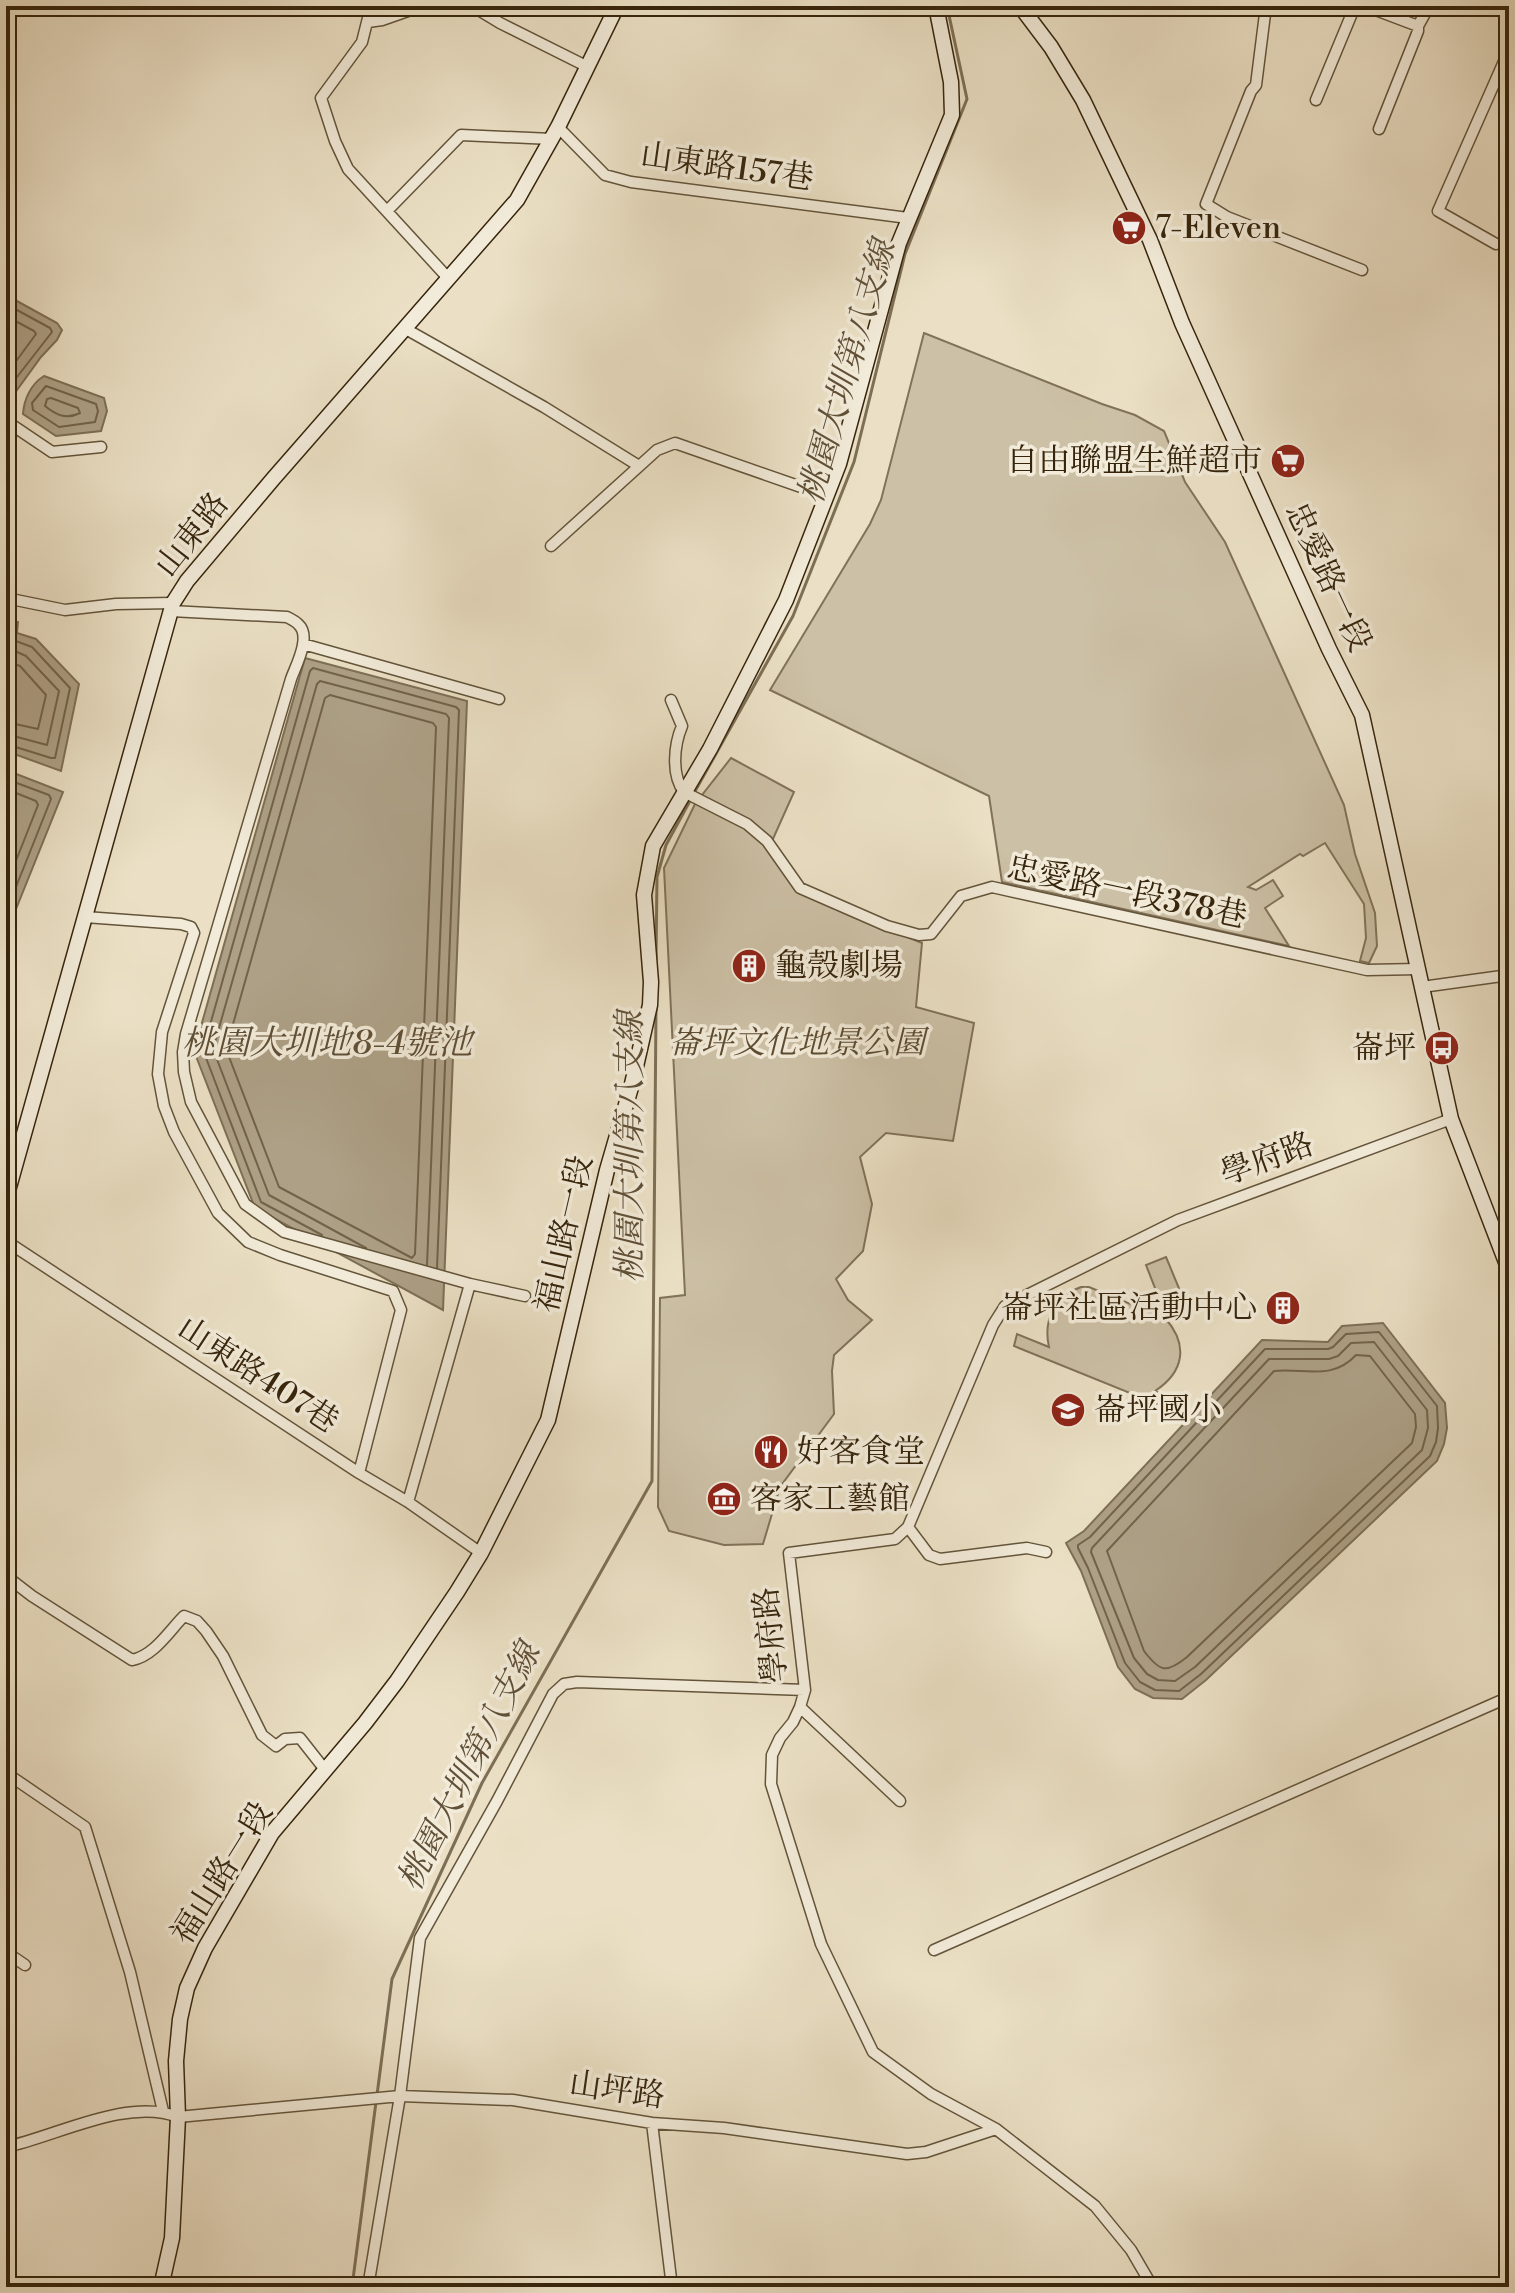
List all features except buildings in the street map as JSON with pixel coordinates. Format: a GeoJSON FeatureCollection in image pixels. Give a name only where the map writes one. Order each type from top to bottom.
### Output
{"type":"FeatureCollection","features":[{"type":"Feature","properties":{"kind":"street"},"geometry":{"type":"LineString","coordinates":[[371,6],[362,42],[321,98],[348,169],[448,278]]}},
{"type":"Feature","properties":{"kind":"street"},"geometry":{"type":"LineString","coordinates":[[368,22],[422,6]]}},
{"type":"Feature","properties":{"kind":"street"},"geometry":{"type":"LineString","coordinates":[[472,6],[586,66]]}},
{"type":"Feature","properties":{"kind":"street","name":"山東路"},"geometry":{"type":"LineString","coordinates":[[6,1198],[172,607],[187,581],[263,490],[517,200],[555,133],[617,6]]}},
{"type":"Feature","properties":{"kind":"street","name":"福山路一段"},"geometry":{"type":"LineString","coordinates":[[161,2287],[172,2238],[178,2117],[176,2061],[180,2019],[187,1988],[196,1967],[272,1833],[397,1681],[481,1553],[548,1420],[650,1005],[644,895],[653,846],[690,795],[786,600],[839,464],[895,258],[908,218],[952,115],[951,82],[936,6]]}},
{"type":"Feature","properties":{"kind":"street","name":"忠愛路一段"},"geometry":{"type":"LineString","coordinates":[[1020,6],[1059,60],[1102,138],[1150,240],[1201,366],[1362,715],[1451,1119],[1509,1270]]}},
{"type":"Feature","properties":{"kind":"street"},"geometry":{"type":"LineString","coordinates":[[1266,6],[1256,85],[1206,204],[1227,217],[1362,270]]}},
{"type":"Feature","properties":{"kind":"street"},"geometry":{"type":"LineString","coordinates":[[1316,100],[1355,6]]}},
{"type":"Feature","properties":{"kind":"street"},"geometry":{"type":"LineString","coordinates":[[1365,6],[1418,26]]}},
{"type":"Feature","properties":{"kind":"street"},"geometry":{"type":"LineString","coordinates":[[1379,129],[1418,26],[1429,6]]}},
{"type":"Feature","properties":{"kind":"street"},"geometry":{"type":"LineString","coordinates":[[1496,244],[1438,211],[1509,50]]}},
{"type":"Feature","properties":{"kind":"street"},"geometry":{"type":"LineString","coordinates":[[387,211],[461,135],[555,133]]}},
{"type":"Feature","properties":{"kind":"street","name":"山東路157巷"},"geometry":{"type":"LineString","coordinates":[[555,133],[605,175],[631,182],[908,218]]}},
{"type":"Feature","properties":{"kind":"street"},"geometry":{"type":"LineString","coordinates":[[404,328],[544,407],[639,466]]}},
{"type":"Feature","properties":{"kind":"street"},"geometry":{"type":"LineString","coordinates":[[6,418],[52,452],[101,447]]}},
{"type":"Feature","properties":{"kind":"street"},"geometry":{"type":"LineString","coordinates":[[551,546],[657,450],[675,443],[827,496]]}},
{"type":"Feature","properties":{"kind":"street"},"geometry":{"type":"LineString","coordinates":[[6,598],[65,610],[116,604],[172,607],[287,617],[299,624],[303,631],[303,644],[192,1008],[183,1052],[191,1102],[245,1204],[284,1232],[470,1284],[525,1296]]}},
{"type":"Feature","properties":{"kind":"street"},"geometry":{"type":"LineString","coordinates":[[303,644],[499,699]]}},
{"type":"Feature","properties":{"kind":"street"},"geometry":{"type":"LineString","coordinates":[[671,700],[682,726],[675,774],[678,784],[690,795]]}},
{"type":"Feature","properties":{"kind":"street","name":"忠愛路一段378巷"},"geometry":{"type":"LineString","coordinates":[[690,795],[747,824],[767,841],[800,888],[887,926],[919,935],[931,934],[961,896],[992,887],[1367,970],[1418,969]]}},
{"type":"Feature","properties":{"kind":"street"},"geometry":{"type":"LineString","coordinates":[[85,917],[181,924],[191,927],[194,933],[162,1032],[159,1087],[174,1132],[218,1213],[248,1242],[393,1291],[401,1310],[359,1473]]}},
{"type":"Feature","properties":{"kind":"street"},"geometry":{"type":"LineString","coordinates":[[1422,987],[1509,975]]}},
{"type":"Feature","properties":{"kind":"street","name":"學府路"},"geometry":{"type":"LineString","coordinates":[[996,2129],[931,2094],[873,2052],[821,1944],[771,1784],[772,1755],[793,1722],[805,1690],[789,1553],[895,1539],[908,1527],[993,1325],[1005,1306],[1178,1220],[1451,1119]]}},
{"type":"Feature","properties":{"kind":"street","name":"山東路407巷"},"geometry":{"type":"LineString","coordinates":[[6,1241],[408,1502],[481,1553]]}},
{"type":"Feature","properties":{"kind":"street"},"geometry":{"type":"LineString","coordinates":[[408,1502],[470,1284]]}},
{"type":"Feature","properties":{"kind":"street"},"geometry":{"type":"LineString","coordinates":[[908,1527],[929,1555],[940,1559],[1027,1548],[1046,1552]]}},
{"type":"Feature","properties":{"kind":"street"},"geometry":{"type":"LineString","coordinates":[[6,1576],[132,1660],[149,1653],[184,1616],[197,1621],[223,1656],[262,1735],[276,1746],[285,1739],[300,1738],[326,1771]]}},
{"type":"Feature","properties":{"kind":"street"},"geometry":{"type":"LineString","coordinates":[[368,2287],[400,2096],[420,1938],[553,1694],[564,1684],[577,1682],[805,1690]]}},
{"type":"Feature","properties":{"kind":"street"},"geometry":{"type":"LineString","coordinates":[[934,1950],[1509,1697]]}},
{"type":"Feature","properties":{"kind":"street"},"geometry":{"type":"LineString","coordinates":[[800,1707],[900,1801]]}},
{"type":"Feature","properties":{"kind":"street"},"geometry":{"type":"LineString","coordinates":[[6,1773],[85,1827],[130,1972],[163,2111]]}},
{"type":"Feature","properties":{"kind":"street"},"geometry":{"type":"LineString","coordinates":[[6,1952],[25,1965]]}},
{"type":"Feature","properties":{"kind":"street","name":"山坪路"},"geometry":{"type":"LineString","coordinates":[[6,2147],[126,2112],[163,2111],[178,2117],[400,2096],[513,2100],[652,2123],[724,2128],[907,2154],[926,2152],[996,2129]]}},
{"type":"Feature","properties":{"kind":"street"},"geometry":{"type":"LineString","coordinates":[[652,2123],[672,2287]]}},
{"type":"Feature","properties":{"kind":"street"},"geometry":{"type":"LineString","coordinates":[[996,2129],[1095,2206],[1131,2250],[1155,2287]]}},
{"type":"Feature","properties":{"kind":"green space"},"geometry":{"type":"Polygon","coordinates":[[[924,333],[1135,415],[1164,431],[1185,482],[1225,542],[1344,805],[1355,854],[1375,913],[1377,946],[1369,963],[1360,961],[1366,938],[1364,904],[1325,843],[1303,856],[1300,854],[1248,887],[1256,890],[1273,880],[1283,896],[1265,908],[1289,946],[1002,882],[989,796],[770,690],[870,524],[881,500],[924,333]]]}},
{"type":"Feature","properties":{"kind":"green space","name":"崙坪文化地景公園"},"geometry":{"type":"Polygon","coordinates":[[[731,758],[794,792],[768,850],[796,891],[922,943],[916,1007],[974,1023],[953,1141],[886,1133],[860,1157],[872,1204],[863,1251],[836,1279],[848,1300],[872,1320],[834,1355],[834,1414],[780,1487],[763,1544],[724,1545],[669,1531],[658,1507],[660,1298],[685,1295],[664,868],[695,804],[731,758]]]}},
{"type":"Feature","properties":{"kind":"green space"},"geometry":{"type":"Polygon","coordinates":[[[1166,1257],[1183,1298],[1162,1306],[1146,1265],[1166,1257]]]}},
{"type":"Feature","properties":{"kind":"green space"},"geometry":{"type":"Polygon","coordinates":[[[1081,1287],[1089,1287],[1165,1318],[1173,1328],[1178,1338],[1180,1358],[1172,1375],[1155,1391],[1161,1394],[1157,1404],[1014,1346],[1017,1334],[1049,1347],[1049,1319],[1057,1303],[1081,1287]]]}},
{"type":"Feature","properties":{"kind":"water"},"geometry":{"type":"Polygon","coordinates":[[[6,295],[57,323],[62,330],[14,394],[6,396],[6,295]]]}},
{"type":"Feature","properties":{"kind":"water"},"geometry":{"type":"Polygon","coordinates":[[[44,376],[104,398],[107,411],[101,431],[56,436],[23,414],[29,392],[44,376]]]}},
{"type":"Feature","properties":{"kind":"water"},"geometry":{"type":"Polygon","coordinates":[[[6,620],[18,622],[17,633],[36,639],[79,684],[61,771],[6,751],[6,620]]]}},
{"type":"Feature","properties":{"kind":"water","name":"桃園大圳地8-4號池"},"geometry":{"type":"Polygon","coordinates":[[[305,658],[467,701],[443,1310],[255,1208],[194,1051],[305,658]]]}},
{"type":"Feature","properties":{"kind":"water"},"geometry":{"type":"Polygon","coordinates":[[[6,770],[63,792],[6,934],[6,770]]]}},
{"type":"Feature","properties":{"kind":"water"},"geometry":{"type":"Polygon","coordinates":[[[1383,1323],[1445,1403],[1447,1428],[1437,1461],[1206,1680],[1182,1699],[1153,1698],[1135,1689],[1118,1667],[1081,1571],[1066,1543],[1084,1531],[1262,1340],[1328,1342],[1342,1326],[1383,1323]]]}},
{"type":"Feature","properties":{"kind":"waterway","name":"桃園大圳第八支線"},"geometry":{"type":"LineString","coordinates":[[694,793],[793,616],[854,462],[905,254],[967,99],[947,6]]}},
{"type":"Feature","properties":{"kind":"waterway","name":"桃園大圳第八支線"},"geometry":{"type":"LineString","coordinates":[[656,960],[657,877],[666,845],[691,799]]}},
{"type":"Feature","properties":{"kind":"waterway","name":"桃園大圳第八支線"},"geometry":{"type":"LineString","coordinates":[[377,2095],[392,1979],[482,1783],[652,1481],[656,1008]]}},
{"type":"Feature","properties":{"kind":"waterway","name":"桃園大圳第八支線"},"geometry":{"type":"LineString","coordinates":[[352,2287],[376,2102]]}},
{"type":"Feature","properties":{"kind":"place","name":"7-Eleven"},"geometry":{"type":"Point","coordinates":[1129,228]}},
{"type":"Feature","properties":{"kind":"place","name":"自由聯盟生鮮超市"},"geometry":{"type":"Point","coordinates":[1288,461]}},
{"type":"Feature","properties":{"kind":"place","name":"龜殼劇場"},"geometry":{"type":"Point","coordinates":[749,966]}},
{"type":"Feature","properties":{"kind":"place","name":"崙坪"},"geometry":{"type":"Point","coordinates":[1442,1048]}},
{"type":"Feature","properties":{"kind":"place","name":"崙坪社區活動中心"},"geometry":{"type":"Point","coordinates":[1283,1308]}},
{"type":"Feature","properties":{"kind":"place","name":"崙坪國小"},"geometry":{"type":"Point","coordinates":[1068,1410]}},
{"type":"Feature","properties":{"kind":"place","name":"好客食堂"},"geometry":{"type":"Point","coordinates":[771,1452]}},
{"type":"Feature","properties":{"kind":"place","name":"客家工藝館"},"geometry":{"type":"Point","coordinates":[724,1499]}}]}
